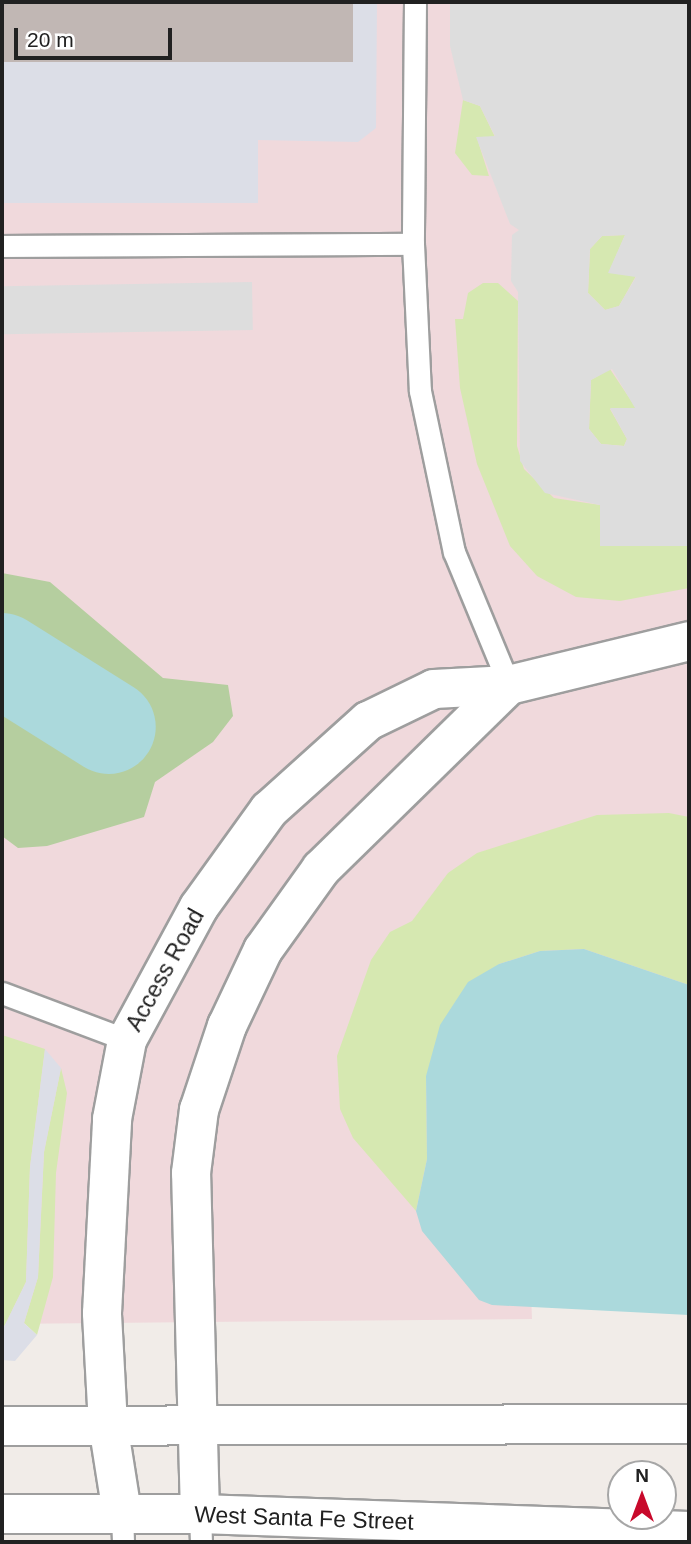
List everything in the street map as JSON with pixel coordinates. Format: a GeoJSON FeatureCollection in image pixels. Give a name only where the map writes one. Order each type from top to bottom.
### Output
{"type":"FeatureCollection","features":[{"type":"Feature","properties":{"kind":"street","name":"Access Road"},"geometry":{"type":"LineString","coordinates":[[123,1527],[108,1425],[103,1218],[127,1040],[199,907],[269,810],[368,721],[434,689],[509,685],[689,641]]}},
{"type":"Feature","properties":{"kind":"street"},"geometry":{"type":"LineString","coordinates":[[200,1528],[200,1425],[191,1172],[199,1110],[227,1026],[262,950],[321,869],[509,685]]}},
{"type":"Feature","properties":{"kind":"street"},"geometry":{"type":"LineString","coordinates":[[2,1426],[689,1424]]}},
{"type":"Feature","properties":{"kind":"street","name":"West Santa Fe Street"},"geometry":{"type":"LineString","coordinates":[[2,1514],[123,1527],[689,1531]]}},
{"type":"Feature","properties":{"kind":"lane"},"geometry":{"type":"LineString","coordinates":[[415,2],[413,244],[420,391],[432,462],[454,552],[509,685]]}},
{"type":"Feature","properties":{"kind":"lane"},"geometry":{"type":"LineString","coordinates":[[2,246],[413,244]]}},
{"type":"Feature","properties":{"kind":"lane"},"geometry":{"type":"LineString","coordinates":[[2,993],[127,1040]]}},
{"type":"Feature","properties":{"kind":"shaded area"},"geometry":{"type":"Polygon","coordinates":[[[2,2],[689,2],[689,1265],[530,1264],[532,1319],[2,1324],[2,2]]]}},
{"type":"Feature","properties":{"kind":"shaded area"},"geometry":{"type":"Polygon","coordinates":[[[353,2],[377,2],[376,128],[358,142],[258,140],[258,203],[2,203],[2,62],[352,62],[353,2]]]}},
{"type":"Feature","properties":{"kind":"shaded area"},"geometry":{"type":"Polygon","coordinates":[[[450,2],[689,2],[689,546],[600,546],[600,505],[545,493],[520,461],[518,292],[511,281],[512,235],[519,230],[510,224],[476,137],[495,136],[480,106],[463,100],[450,46],[450,2]],[[625,235],[602,236],[590,249],[588,293],[605,310],[619,306],[636,277],[608,273],[625,235]],[[612,369],[591,380],[589,429],[601,444],[624,446],[627,439],[610,408],[635,408],[612,369]]]}},
{"type":"Feature","properties":{"kind":"shaded area"},"geometry":{"type":"Polygon","coordinates":[[[252,282],[253,330],[3,334],[2,286],[252,282]]]}},
{"type":"Feature","properties":{"kind":"shaded area"},"geometry":{"type":"Polygon","coordinates":[[[45,1049],[61,1068],[44,1152],[38,1277],[24,1323],[37,1335],[15,1361],[2,1360],[2,1331],[26,1282],[30,1167],[45,1049]]]}},
{"type":"Feature","properties":{"kind":"green space"},"geometry":{"type":"Polygon","coordinates":[[[463,100],[480,106],[495,137],[477,138],[489,176],[472,175],[455,153],[463,100]]]}},
{"type":"Feature","properties":{"kind":"green space"},"geometry":{"type":"Polygon","coordinates":[[[625,235],[609,272],[636,276],[619,306],[605,310],[588,293],[590,249],[602,236],[625,235]]]}},
{"type":"Feature","properties":{"kind":"green space"},"geometry":{"type":"Polygon","coordinates":[[[483,283],[498,283],[518,301],[517,446],[524,469],[554,498],[600,505],[600,546],[689,546],[689,588],[620,601],[576,597],[537,576],[510,546],[477,464],[460,388],[455,319],[463,319],[468,293],[483,283]]]}},
{"type":"Feature","properties":{"kind":"green space"},"geometry":{"type":"Polygon","coordinates":[[[610,369],[636,408],[610,409],[627,439],[624,446],[601,444],[589,429],[591,380],[610,369]]]}},
{"type":"Feature","properties":{"kind":"green space"},"geometry":{"type":"Polygon","coordinates":[[[2,573],[50,582],[163,678],[228,685],[233,716],[213,742],[155,782],[144,817],[47,846],[18,848],[2,836],[2,573]]]}},
{"type":"Feature","properties":{"kind":"green space"},"geometry":{"type":"Polygon","coordinates":[[[669,813],[689,817],[689,985],[584,949],[540,951],[499,964],[426,1076],[427,1159],[416,1211],[353,1138],[340,1109],[337,1056],[371,960],[390,932],[412,921],[448,873],[477,853],[597,815],[669,813]]]}},
{"type":"Feature","properties":{"kind":"green space"},"geometry":{"type":"Polygon","coordinates":[[[2,1035],[45,1049],[30,1167],[26,1282],[2,1331],[2,1035]]]}},
{"type":"Feature","properties":{"kind":"green space"},"geometry":{"type":"Polygon","coordinates":[[[61,1068],[67,1093],[56,1173],[53,1277],[37,1335],[24,1323],[38,1277],[44,1152],[61,1068]]]}},
{"type":"Feature","properties":{"kind":"water"},"geometry":{"type":"Polygon","coordinates":[[[584,949],[689,985],[689,1315],[492,1305],[479,1300],[422,1231],[416,1211],[427,1159],[426,1076],[440,1025],[468,982],[499,964],[540,951],[584,949]]]}},
{"type":"Feature","properties":{"kind":"building"},"geometry":{"type":"Polygon","coordinates":[[[2,2],[353,2],[353,62],[2,62],[2,2]]]}},
{"type":"Feature","properties":{"kind":"waterway"},"geometry":{"type":"LineString","coordinates":[[2,660],[109,727]]}}]}
